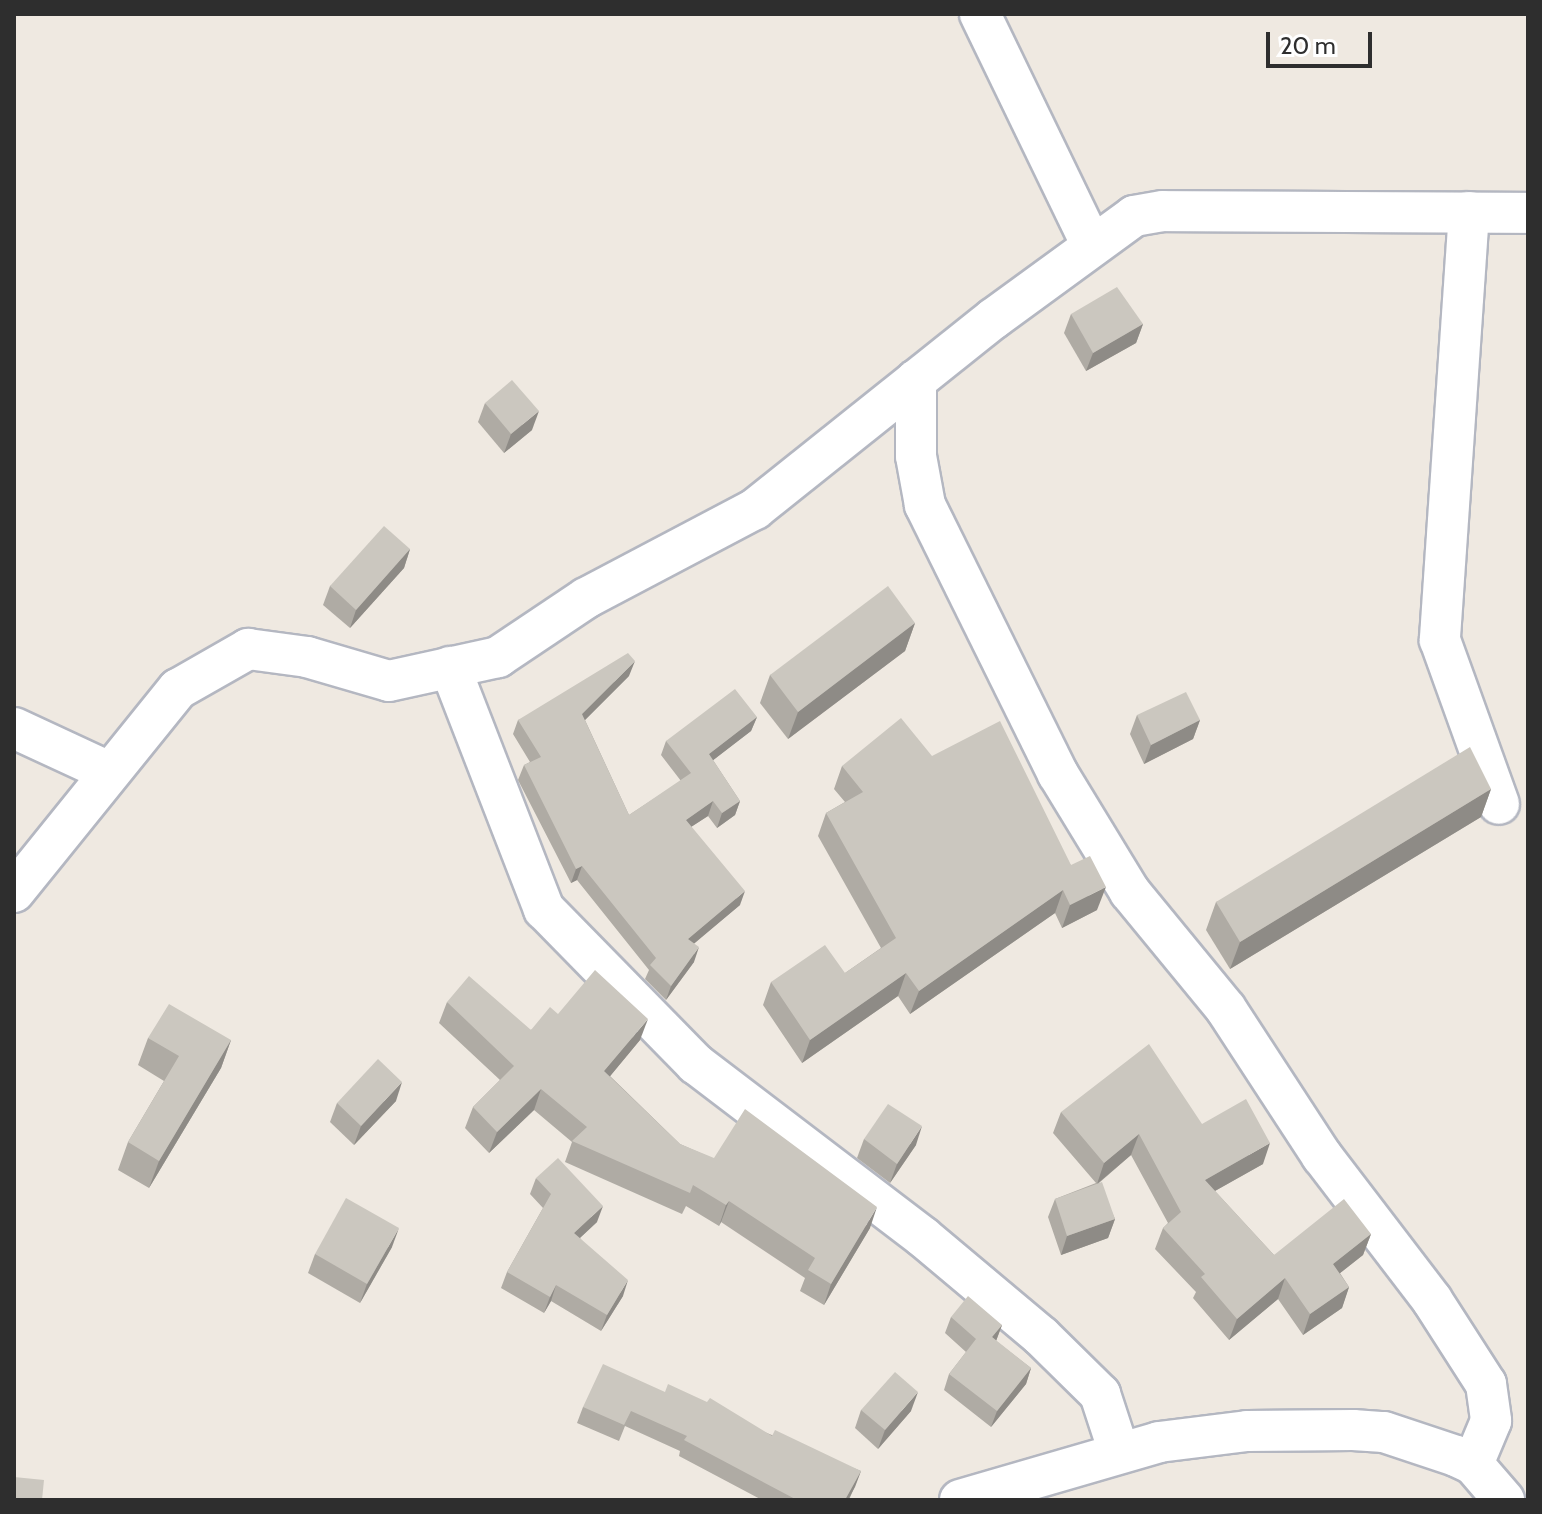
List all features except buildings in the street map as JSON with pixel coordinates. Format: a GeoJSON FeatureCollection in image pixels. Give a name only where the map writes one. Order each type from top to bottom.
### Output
{"type":"FeatureCollection","features":[{"type":"Feature","properties":{"kind":"street"},"geometry":{"type":"LineString","coordinates":[[980,14],[1091,244]]}},
{"type":"Feature","properties":{"kind":"street"},"geometry":{"type":"LineString","coordinates":[[14,892],[178,689],[248,649],[307,657],[389,681],[498,657],[586,598],[755,509],[1091,244],[1134,216],[1163,211],[1528,213]]}},
{"type":"Feature","properties":{"kind":"street"},"geometry":{"type":"LineString","coordinates":[[1469,212],[1440,640],[1499,804]]}},
{"type":"Feature","properties":{"kind":"street"},"geometry":{"type":"LineString","coordinates":[[916,380],[916,456],[925,505],[1058,774],[1130,892],[1226,1009],[1322,1156],[1432,1300],[1486,1384],[1491,1421],[1473,1464]]}},
{"type":"Feature","properties":{"kind":"street"},"geometry":{"type":"LineString","coordinates":[[450,667],[544,909],[696,1064],[923,1237],[1041,1336],[1100,1394],[1119,1452]]}},
{"type":"Feature","properties":{"kind":"street"},"geometry":{"type":"LineString","coordinates":[[14,728],[109,772]]}},
{"type":"Feature","properties":{"kind":"street"},"geometry":{"type":"LineString","coordinates":[[960,1500],[1119,1452],[1247,1431],[1353,1430],[1384,1432],[1473,1464],[1504,1500]]}}]}
